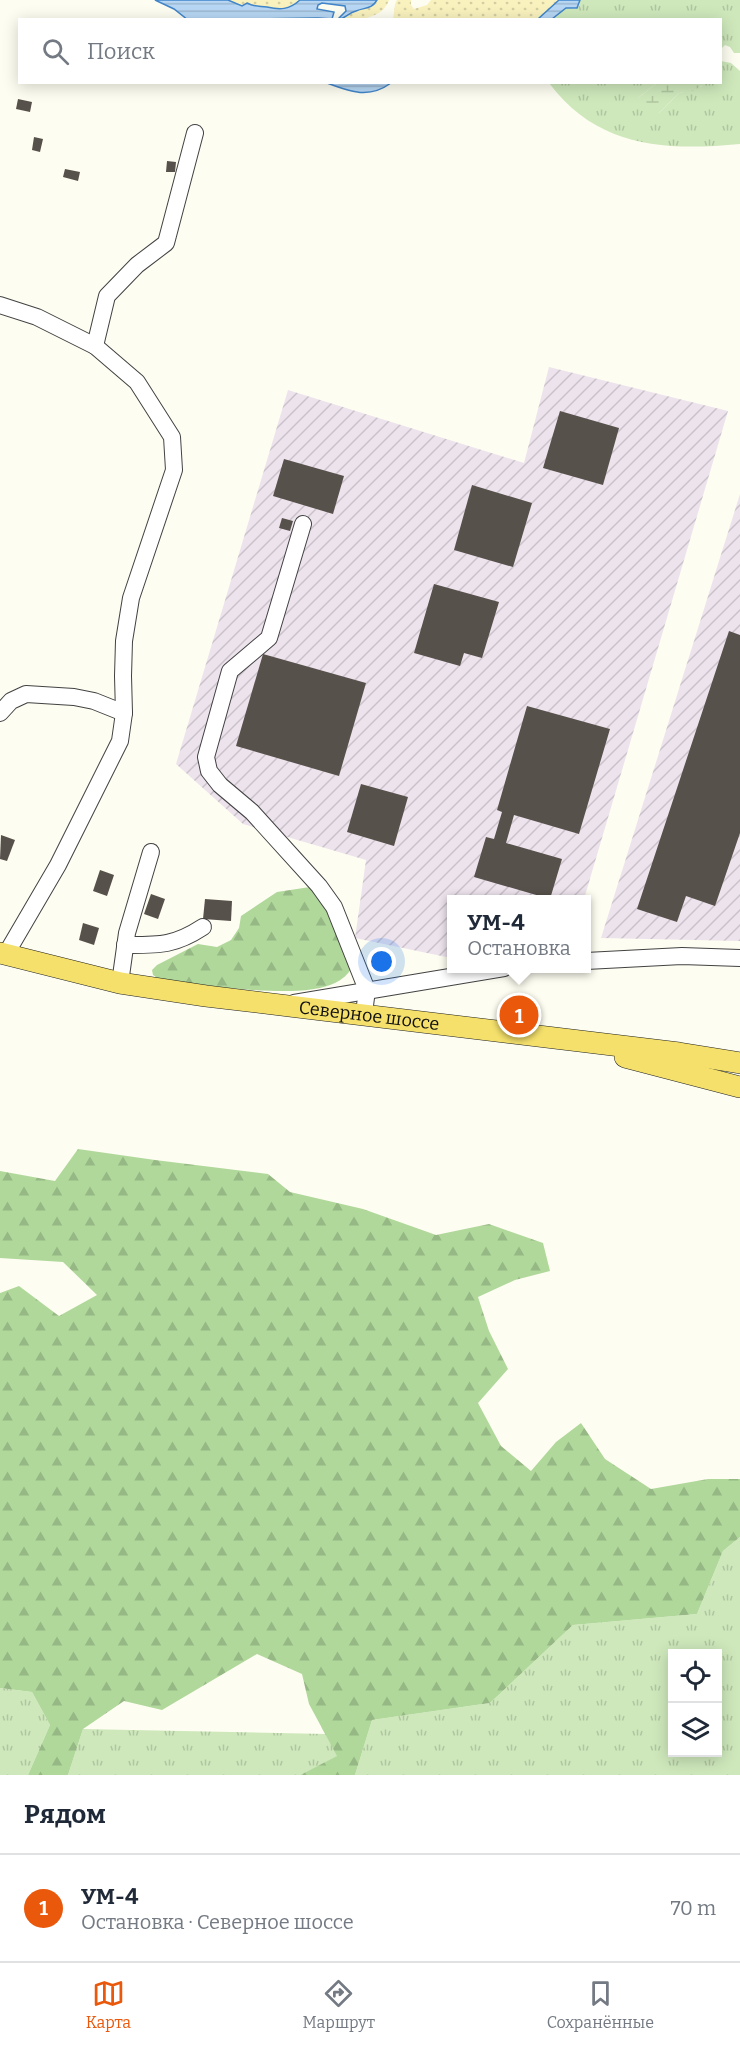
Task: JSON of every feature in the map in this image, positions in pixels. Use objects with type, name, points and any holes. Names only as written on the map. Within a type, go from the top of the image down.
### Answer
[{"type":"main road","name":"Северное шоссе","points":[[3,954],[120,983],[279,1005],[364,1013],[552,1039],[679,1053],[740,1063]]},
{"type":"main road","points":[[552,1039],[740,1087]]},
{"type":"street","points":[[95,346],[107,296],[137,265],[166,243],[195,133]]},
{"type":"street","points":[[0,305],[37,317],[95,346],[137,382],[172,437],[174,470],[131,598],[124,641],[124,713],[120,741],[58,865],[3,954]]},
{"type":"street","points":[[303,524],[269,638],[230,671],[206,757],[208,771],[220,785],[252,812],[320,886],[334,907],[367,990],[364,1013]]},
{"type":"street","points":[[0,713],[11,701],[26,694],[74,696],[124,713]]},
{"type":"street","points":[[120,983],[127,933],[151,852]]},
{"type":"street","points":[[125,945],[163,945],[186,938],[204,927]]},
{"type":"street","points":[[591,961],[682,956],[740,958]]},
{"type":"street","points":[[279,1005],[478,973]]},
{"type":"shaded area","points":[[549,367],[728,411],[585,895],[447,895],[447,957],[355,938],[366,860],[243,824],[176,764],[288,390],[524,463]]},
{"type":"shaded area","points":[[740,494],[740,941],[601,938]]},
{"type":"green space","points":[[580,0],[740,0],[740,53],[734,53],[730,47],[725,45],[722,48],[722,18],[554,18],[566,8],[575,9],[579,6]]},
{"type":"green space","points":[[722,61],[731,63],[740,71],[740,144],[685,147],[660,145],[611,133],[589,121],[568,105],[550,84],[656,84],[638,98],[659,113],[679,93],[702,86],[701,84],[722,84]]},
{"type":"green space","points":[[656,84],[703,85],[693,91],[679,93],[659,113],[646,112],[639,107],[638,98]]},
{"type":"green space","points":[[310,887],[321,895],[352,968],[345,977],[335,983],[298,991],[250,990],[160,980],[153,975],[152,970],[157,965],[198,944],[217,947],[231,940],[239,928],[241,916],[277,892]]},
{"type":"green space","points":[[78,1149],[268,1174],[290,1192],[363,1209],[436,1235],[489,1224],[543,1243],[550,1271],[515,1280],[478,1297],[489,1331],[508,1369],[478,1403],[501,1446],[531,1471],[556,1442],[581,1423],[605,1459],[651,1489],[708,1479],[740,1479],[740,1537],[723,1551],[697,1614],[573,1625],[490,1703],[372,1720],[355,1775],[300,1775],[337,1756],[309,1704],[302,1674],[257,1654],[162,1710],[124,1701],[83,1729],[68,1775],[28,1775],[50,1725],[32,1692],[0,1688],[0,1293],[19,1286],[59,1316],[97,1295],[63,1262],[0,1258],[0,1171],[55,1181]]},
{"type":"green space","points":[[740,1537],[740,1775],[355,1775],[372,1720],[490,1703],[573,1625],[697,1614],[723,1551]]},
{"type":"green space","points":[[0,1688],[32,1692],[50,1725],[28,1775],[0,1775]]},
{"type":"green space","points":[[83,1729],[326,1734],[338,1756],[300,1775],[68,1775]]},
{"type":"sand","points":[[228,0],[300,0],[281,8],[248,4],[242,6]]},
{"type":"sand","points":[[377,0],[389,0],[386,7],[375,15],[366,18],[345,18],[355,11],[374,5]]},
{"type":"sand","points":[[397,0],[411,0],[414,9],[427,5],[431,0],[559,0],[539,18],[393,18]]},
{"type":"water","points":[[155,0],[228,0],[242,6],[247,3],[280,9],[292,6],[300,0],[377,0],[370,7],[343,18],[339,18],[346,11],[345,6],[322,3],[317,9],[334,12],[332,18],[185,18],[174,9]]},
{"type":"water","points":[[559,0],[580,0],[577,8],[566,8],[553,18],[539,18]]},
{"type":"water","points":[[330,84],[389,84],[367,92],[344,89]]},
{"type":"building","points":[[18,99],[32,102],[30,112],[16,109]]},
{"type":"building","points":[[34,137],[43,139],[40,152],[32,150]]},
{"type":"building","points":[[167,161],[176,162],[175,172],[166,172]]},
{"type":"building","points":[[65,169],[80,172],[78,181],[63,177]]},
{"type":"building","points":[[560,411],[619,428],[603,485],[543,468]]},
{"type":"building","points":[[284,459],[344,476],[333,514],[273,496]]},
{"type":"building","points":[[472,485],[532,503],[513,567],[454,550]]},
{"type":"building","points":[[282,518],[293,521],[290,531],[279,528]]},
{"type":"building","points":[[434,584],[499,602],[482,658],[464,653],[460,666],[414,653]]},
{"type":"building","points":[[729,631],[740,635],[740,833],[715,906],[686,896],[677,922],[637,909]]},
{"type":"building","points":[[263,654],[366,683],[339,776],[236,746]]},
{"type":"building","points":[[527,706],[610,729],[579,834],[514,815],[506,843],[562,859],[551,895],[536,895],[474,877],[486,837],[494,839],[502,812],[497,810]]},
{"type":"building","points":[[361,784],[408,797],[394,846],[347,832]]},
{"type":"building","points":[[1,835],[15,840],[7,861],[0,859]]},
{"type":"building","points":[[100,870],[114,875],[107,896],[93,891]]},
{"type":"building","points":[[151,894],[165,899],[158,919],[144,914]]},
{"type":"building","points":[[205,899],[232,901],[231,921],[203,919]]},
{"type":"building","points":[[83,923],[99,928],[94,945],[79,940]]},
{"type":"place","name":"УМ-4","points":[[519,1015]]}]
